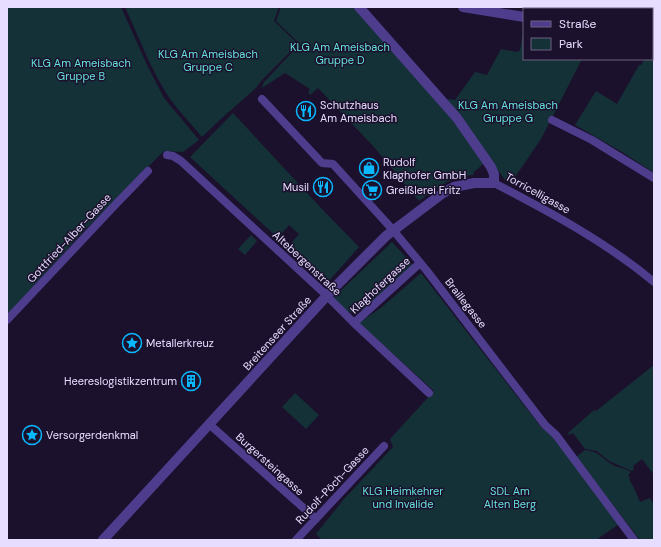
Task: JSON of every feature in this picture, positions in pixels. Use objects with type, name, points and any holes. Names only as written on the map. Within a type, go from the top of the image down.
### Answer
[{"type":"street","points":[[463,7],[523,17]]},
{"type":"street","name":"Torricelligasse","points":[[361,8],[467,131],[492,167],[494,183],[583,232],[616,253],[654,282]]},
{"type":"street","name":"Braillegasse","points":[[262,99],[322,163],[333,164],[393,230],[545,425],[556,435],[634,540]]},
{"type":"street","points":[[552,120],[592,140],[654,178]]},
{"type":"street","name":"Altebergenstraße","points":[[167,155],[173,156],[181,161],[429,392]]},
{"type":"street","name":"Gottfried-Alber-Gasse","points":[[7,320],[148,171]]},
{"type":"street","name":"Breitenseer Straße","points":[[103,540],[326,296],[393,230],[443,193],[454,187],[474,183],[494,183]]},
{"type":"street","name":"Klaghofergasse","points":[[354,323],[420,263]]},
{"type":"street","name":"Burgersteingasse","points":[[209,424],[316,519]]},
{"type":"street","name":"Rudolf-Pöch-Gasse","points":[[296,540],[384,446]]},
{"type":"green space","name":"KLG Am Ameisbach Gruppe B","points":[[7,7],[121,7],[147,65],[164,98],[199,140],[183,152],[164,151],[84,231],[7,315]]},
{"type":"green space","name":"KLG Am Ameisbach Gruppe C","points":[[125,7],[279,7],[274,21],[298,44],[256,88],[202,137],[178,109],[159,81]]},
{"type":"green space","name":"KLG Am Ameisbach Gruppe D","points":[[281,7],[355,7],[460,128],[483,164],[473,173],[474,175],[451,180],[438,187],[419,201],[374,147],[318,88],[310,95],[308,92],[310,89],[285,73],[261,90],[264,82],[300,44],[276,21]]},
{"type":"green space","points":[[545,7],[633,7],[632,8]]},
{"type":"green space","name":"KLG Am Ameisbach Gruppe G","points":[[523,33],[523,60],[581,60],[541,139],[511,183],[505,180],[447,101],[448,99],[455,100],[475,72],[487,75],[501,49],[517,52],[520,50]]},
{"type":"green space","points":[[654,42],[654,173],[622,152],[575,125],[596,91],[617,104],[639,65],[641,65],[644,60],[653,60]]},
{"type":"green space","points":[[233,113],[359,247],[327,283],[288,247],[299,234],[289,225],[278,238],[190,157]]},
{"type":"green space","points":[[251,235],[257,241],[245,255],[238,249]]},
{"type":"green space","points":[[392,242],[413,265],[365,308],[353,313],[344,309],[333,298]]},
{"type":"green space","points":[[421,273],[541,427],[553,437],[619,524],[596,540],[322,540],[316,534],[344,499],[393,447],[390,439],[434,391],[359,323],[382,307]]},
{"type":"green space","points":[[654,365],[654,475],[642,459],[633,466],[634,469],[632,471],[609,461],[597,451],[585,449],[573,433],[569,435],[568,433],[594,410],[596,411]]},
{"type":"green space","points":[[295,393],[319,415],[306,429],[282,407]]},
{"type":"green space","points":[[585,450],[594,452],[613,465],[631,472],[628,475],[630,478],[629,479],[640,502],[650,498],[654,505],[654,540],[640,540],[576,457]]},
{"type":"place","name":"Schutzhaus Am Ameisbach","points":[[306,111]]},
{"type":"place","name":"Rudolf Klaghofer GmbH","points":[[369,168]]},
{"type":"place","name":"Musil","points":[[323,187]]},
{"type":"place","name":"Greißlerei Fritz","points":[[372,190]]},
{"type":"place","name":"Metallerkreuz","points":[[132,343]]},
{"type":"place","name":"Heereslogistikzentrum","points":[[191,381]]},
{"type":"place","name":"Versorgerdenkmal","points":[[32,435]]},
{"type":"park label","name":"KLG Heimkehrer und Invalide","points":[[403,497]]},
{"type":"park label","name":"SDL Am Alten Berg","points":[[510,497]]}]
